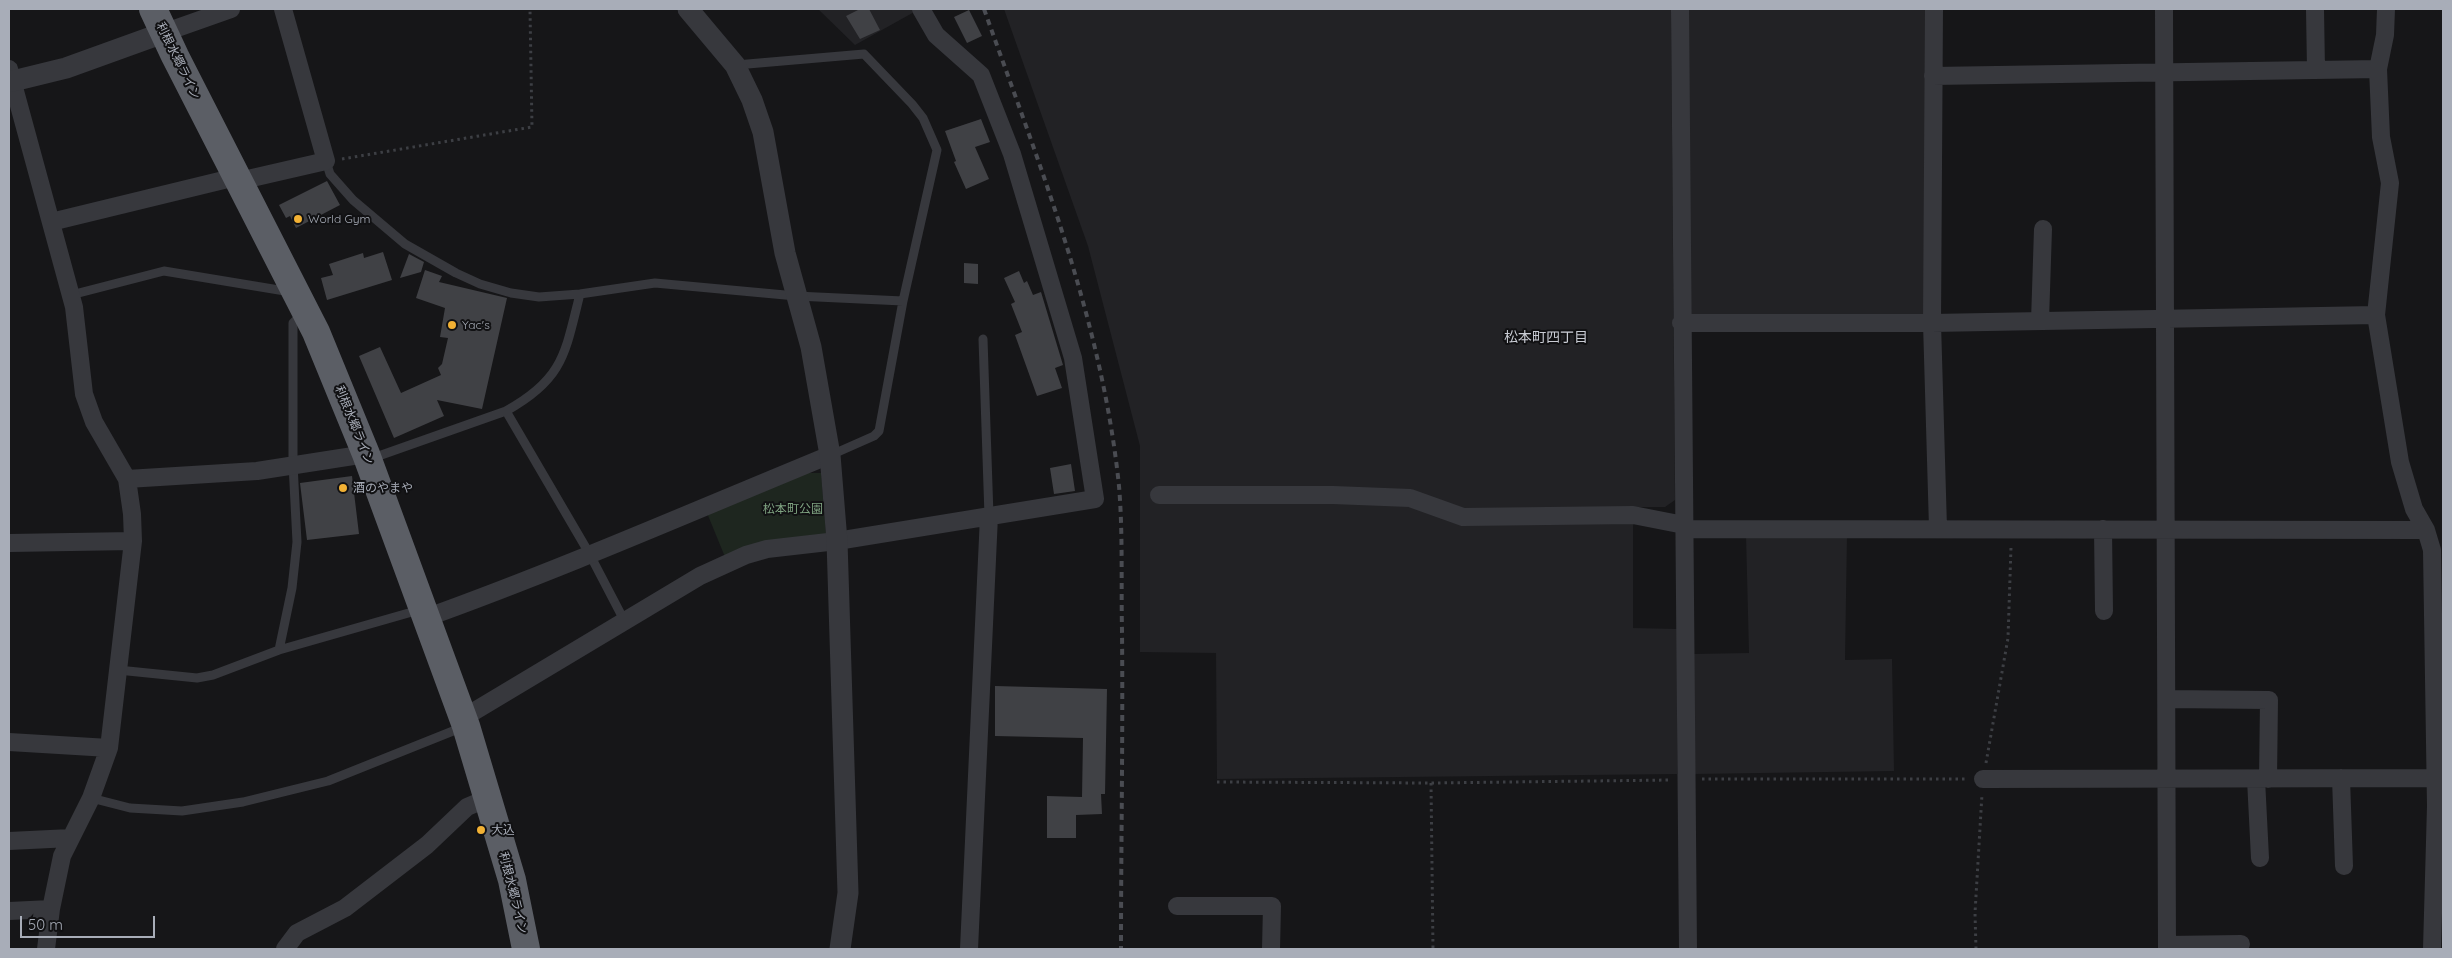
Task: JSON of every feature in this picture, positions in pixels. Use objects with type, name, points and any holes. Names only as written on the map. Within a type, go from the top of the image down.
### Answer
[{"type":"highway","name":"利根水郷ライン","points":[[158,21],[301,302],[367,457],[465,722],[512,880],[526,949]]},
{"type":"street","points":[[46,949],[51,909],[62,856],[91,798],[109,748],[133,542],[132,514],[126,479],[94,422],[84,394],[71,295],[10,77],[66,68],[158,21],[231,9]]},
{"type":"street","points":[[51,222],[326,161],[283,9]]},
{"type":"street","points":[[688,9],[735,65],[752,100],[763,132],[785,254],[812,347],[830,455],[837,541],[848,893],[840,949]]},
{"type":"street","points":[[465,722],[625,622],[727,562],[766,550],[837,541],[1095,499],[1074,358],[1012,154],[981,75],[936,35],[921,9]]},
{"type":"street","points":[[1680,9],[1681,323],[1688,949]]},
{"type":"street","points":[[1934,9],[1932,323],[1938,528]]},
{"type":"street","points":[[2164,9],[2167,947],[2241,944]]},
{"type":"street","points":[[2315,9],[2316,70]]},
{"type":"street","points":[[2386,9],[2385,35],[2378,69],[2381,137],[2390,183],[2376,315],[2400,462],[2414,509],[2426,530],[2432,550],[2435,778],[2432,949]]},
{"type":"street","points":[[1933,76],[2378,69]]},
{"type":"street","points":[[2040,320],[2042,229]]},
{"type":"street","points":[[1681,323],[1932,323],[2376,315]]},
{"type":"street","points":[[426,613],[534,578],[589,553],[830,455]]},
{"type":"street","points":[[126,479],[256,471],[293,464],[367,457]]},
{"type":"street","points":[[1159,495],[1333,495],[1410,498],[1463,517],[1633,515],[1684,527],[2426,530]]},
{"type":"street","points":[[969,949],[989,516]]},
{"type":"street","points":[[2103,529],[2104,611]]},
{"type":"street","points":[[9,543],[133,542]]},
{"type":"street","points":[[2167,699],[2269,700],[2262,779],[2260,858]]},
{"type":"street","points":[[9,742],[109,748]]},
{"type":"street","points":[[2341,778],[2344,866]]},
{"type":"street","points":[[1984,779],[2435,778]]},
{"type":"street","points":[[285,949],[297,934],[345,908],[419,850],[467,806],[488,798]]},
{"type":"street","points":[[9,841],[71,838]]},
{"type":"street","points":[[1177,906],[1272,906],[1271,949]]},
{"type":"street","points":[[9,911],[51,909]]},
{"type":"lane","points":[[735,65],[864,54],[907,98],[923,118],[937,150],[903,301],[879,431],[874,436],[830,455]]},
{"type":"lane","points":[[326,161],[330,174],[353,200],[382,227],[405,244],[456,274],[511,294],[539,297],[580,294],[655,283],[796,296],[903,301]]},
{"type":"lane","points":[[71,295],[164,271],[301,302],[293,323],[293,464],[298,542],[292,588],[279,650]]},
{"type":"lane","points":[[367,457],[506,411],[525,400],[550,378],[565,354],[580,294]]},
{"type":"lane","points":[[983,339],[989,516]]},
{"type":"lane","points":[[506,411],[589,553],[625,622]]},
{"type":"lane","points":[[118,670],[213,675],[279,650],[426,613]]},
{"type":"lane","points":[[91,798],[130,808],[182,812],[243,802],[328,781],[465,722]]},
{"type":"path","points":[[326,161],[532,127],[530,9]]},
{"type":"path","points":[[1976,949],[1974,913],[1984,779],[2008,638],[2012,528]]},
{"type":"path","points":[[1216,782],[1431,783],[1687,779],[1984,779]]},
{"type":"path","points":[[1431,783],[1433,949]]},
{"type":"shaded area","points":[[818,9],[915,9],[916,11],[855,45]]},
{"type":"shaded area","points":[[1004,9],[1671,9],[1675,500],[1665,507],[1638,507],[1633,526],[1633,628],[1677,629],[1677,774],[1217,779],[1216,653],[1140,652],[1140,446],[1088,246]]},
{"type":"shaded area","points":[[1689,9],[1927,9],[1925,317],[1689,318]]},
{"type":"shaded area","points":[[1746,535],[1847,535],[1845,660],[1892,659],[1894,771],[1694,774],[1694,654],[1749,653]]},
{"type":"green space","name":"松本町公園","points":[[800,473],[821,473],[826,534],[725,557],[707,513]]},
{"type":"building","points":[[860,9],[869,9],[880,30],[860,39],[846,16]]},
{"type":"building","points":[[969,10],[982,36],[967,43],[954,17]]},
{"type":"building","points":[[981,119],[990,142],[975,147],[989,179],[966,189],[954,162],[956,161],[945,131]]},
{"type":"building","points":[[327,181],[340,205],[296,228],[290,216],[286,218],[279,205]]},
{"type":"building","points":[[383,252],[392,280],[327,300],[321,278],[333,275],[329,264],[363,253],[364,258]]},
{"type":"building","points":[[409,254],[424,262],[421,272],[400,278]]},
{"type":"building","points":[[964,263],[978,264],[978,284],[964,283]]},
{"type":"building","points":[[425,270],[442,276],[439,282],[507,298],[482,409],[437,400],[444,416],[394,438],[359,356],[380,347],[401,393],[441,375],[438,368],[442,364],[448,338],[440,337],[445,308],[416,298]]},
{"type":"building","points":[[1019,271],[1024,283],[1027,281],[1033,295],[1041,292],[1063,365],[1055,368],[1062,388],[1037,396],[1015,335],[1022,332],[1011,304],[1015,302],[1004,278]]},
{"type":"building","points":[[1071,464],[1075,491],[1054,494],[1050,468]]},
{"type":"building","points":[[352,476],[359,534],[307,540],[300,483]]},
{"type":"building","points":[[995,686],[1107,689],[1105,794],[1101,794],[1102,814],[1076,815],[1076,838],[1047,838],[1047,796],[1082,797],[1083,738],[995,736]]},
{"type":"railway","points":[[984,9],[1066,243],[1098,363],[1111,424],[1119,486],[1121,540],[1121,949]]},
{"type":"place","name":"World Gym","points":[[298,219]]},
{"type":"place","name":"Yac's","points":[[452,325]]},
{"type":"place","name":"酒のやまや","points":[[343,488]]},
{"type":"place","name":"大込","points":[[481,830]]},
{"type":"district","name":"松本町四丁目","points":[[1546,338]]}]
